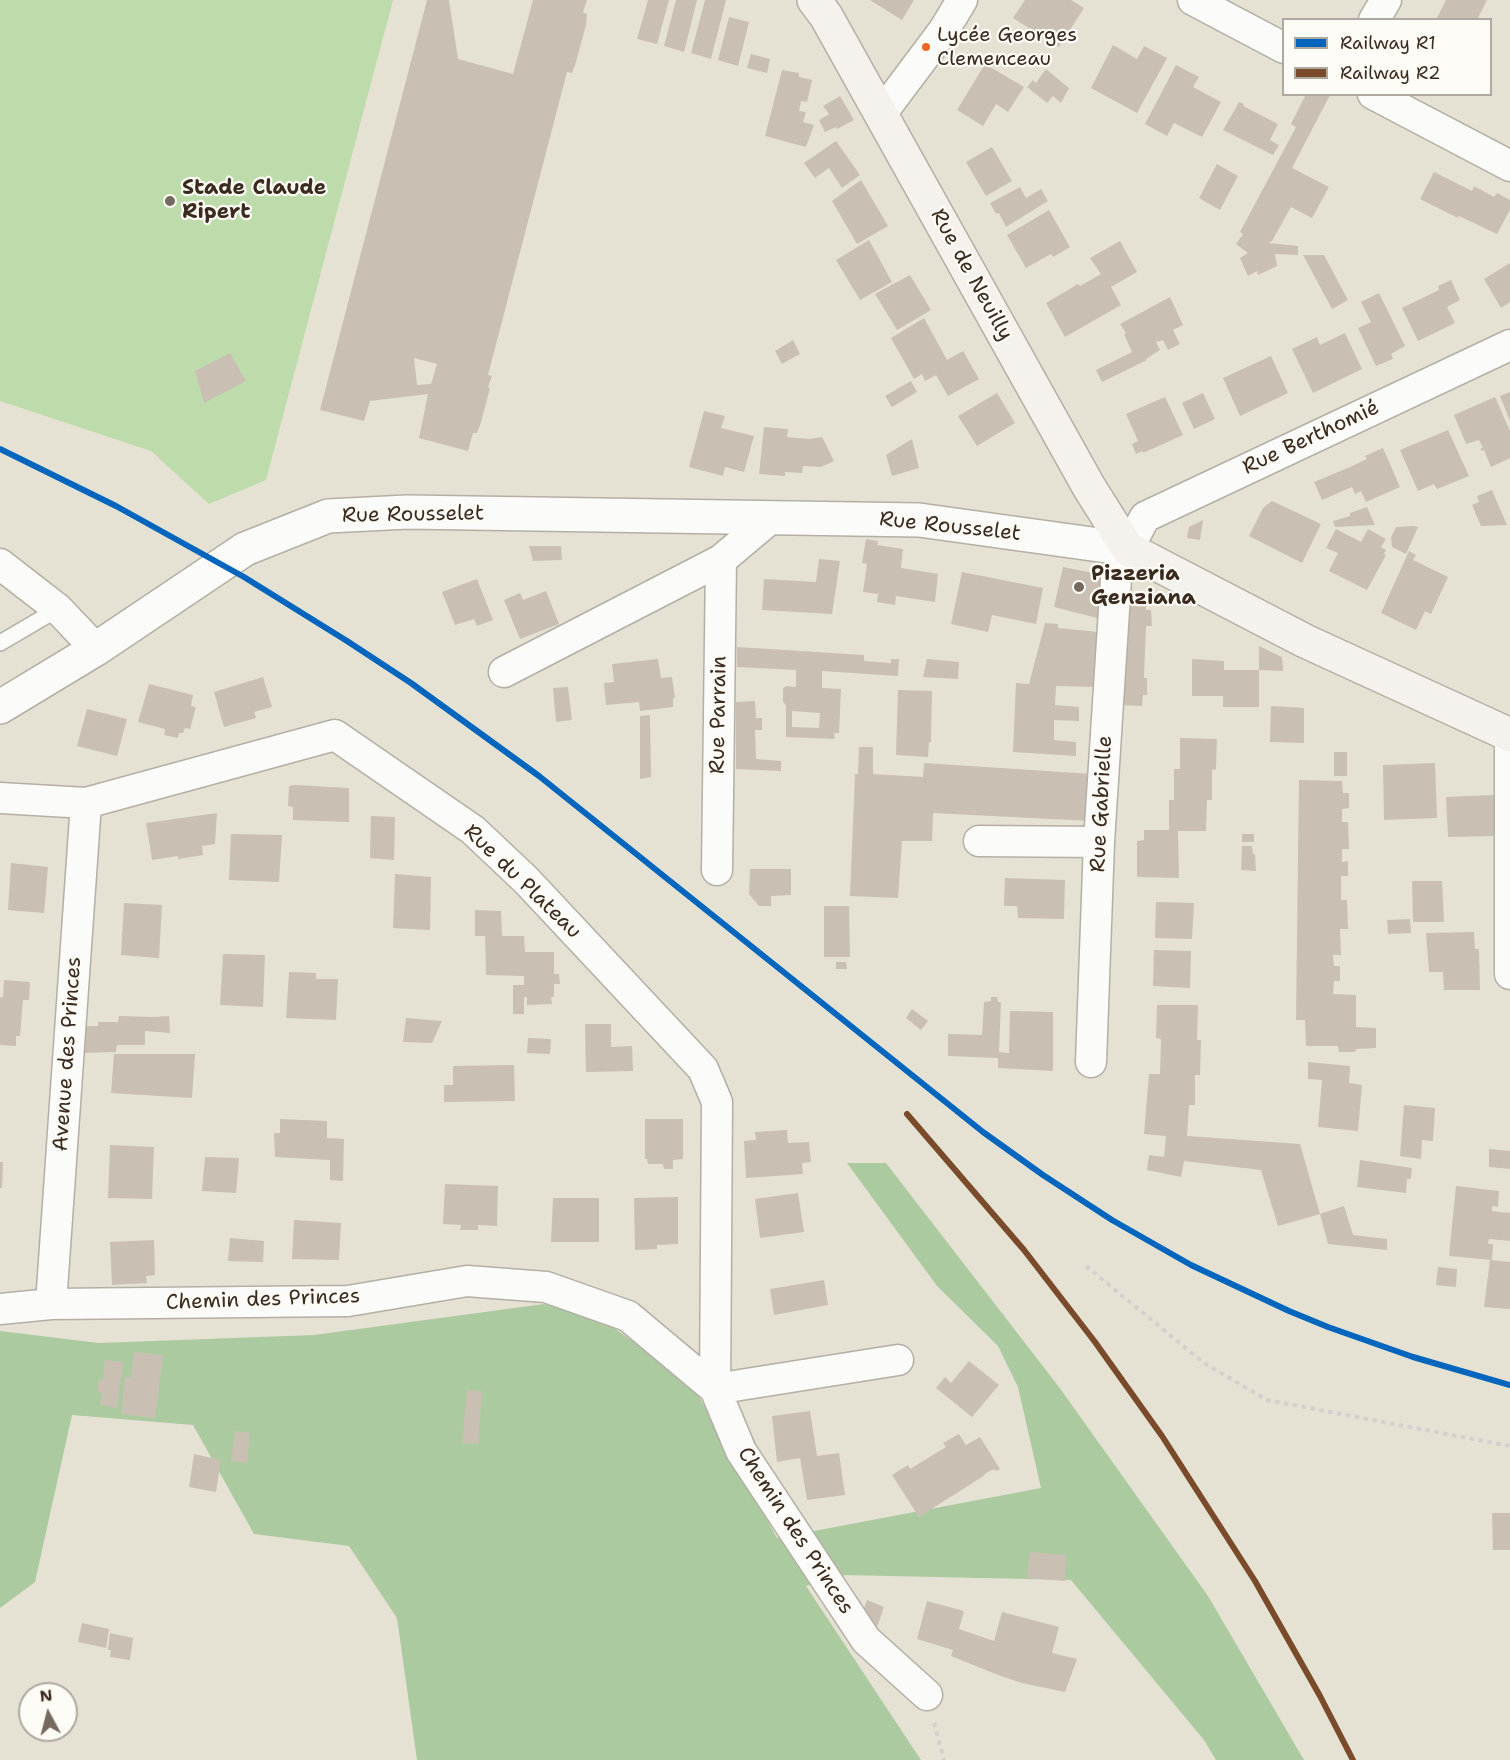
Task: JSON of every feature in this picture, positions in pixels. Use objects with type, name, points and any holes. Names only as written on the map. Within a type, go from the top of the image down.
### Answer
[{"type":"main road","name":"Rue de Neuilly","points":[[814,0],[826,16],[1089,487],[1128,549]]},
{"type":"main road","points":[[1128,549],[1305,641],[1510,735]]},
{"type":"street","points":[[881,114],[944,30],[962,0]]},
{"type":"street","points":[[1193,0],[1282,47]]},
{"type":"street","points":[[1375,18],[1386,0]]},
{"type":"street","points":[[1376,96],[1510,166]]},
{"type":"street","name":"Rue Berthomié","points":[[1128,549],[1145,517],[1510,345]]},
{"type":"street","name":"Rue Rousselet","points":[[0,707],[96,649],[245,549],[328,516],[407,512],[919,520],[1128,549]]},
{"type":"street","points":[[504,672],[721,560],[771,518]]},
{"type":"street","name":"Rue Gabrielle","points":[[1091,1062],[1099,842],[1116,579],[1128,549]]},
{"type":"street","name":"Rue Parrain","points":[[717,870],[721,560]]},
{"type":"street","points":[[0,564],[58,609],[96,649]]},
{"type":"street","name":"Rue du Plateau","points":[[0,798],[86,803],[335,735],[473,830],[526,880],[703,1069],[717,1102],[715,1389]]},
{"type":"street","points":[[1510,735],[1510,974]]},
{"type":"street","name":"Avenue des Princes","points":[[51,1304],[86,803]]},
{"type":"street","points":[[979,842],[1099,842]]},
{"type":"street","name":"Chemin des Princes","points":[[0,1310],[51,1304],[348,1301],[467,1281],[546,1287],[628,1316],[715,1389],[741,1451],[866,1640],[927,1695]]},
{"type":"street","points":[[715,1389],[898,1360]]},
{"type":"lane","points":[[0,643],[58,609]]},
{"type":"path","points":[[1086,1266],[1204,1363],[1267,1400],[1510,1446]]},
{"type":"path","points":[[927,1695],[944,1760]]},
{"type":"green space","name":"Stade Claude Ripert","points":[[0,0],[393,0],[266,480],[209,504],[151,451],[0,401]]},
{"type":"green space","points":[[847,1163],[886,1163],[1059,1387],[1208,1596],[1304,1760],[1216,1760],[1204,1740],[1071,1580],[845,1575],[806,1586],[921,1760],[417,1760],[397,1618],[349,1546],[254,1534],[193,1425],[72,1415],[35,1582],[0,1608],[0,1331],[99,1343],[314,1335],[544,1304],[603,1320],[692,1384],[777,1538],[1041,1488],[1018,1387],[998,1346],[937,1286]]},
{"type":"building","points":[[427,0],[449,0],[458,59],[513,74],[533,0],[587,0],[583,12],[587,14],[586,25],[572,73],[567,72],[488,375],[492,376],[488,387],[490,388],[481,422],[477,433],[473,433],[468,451],[419,438],[428,394],[370,401],[364,421],[320,410]],"holes":[[[414,358],[437,364],[431,384],[417,385]]]},
{"type":"building","points":[[648,0],[669,0],[657,44],[637,39]]},
{"type":"building","points":[[676,0],[697,0],[684,52],[664,46]]},
{"type":"building","points":[[705,0],[726,0],[711,59],[691,53]]},
{"type":"building","points":[[870,0],[914,0],[902,20]]},
{"type":"building","points":[[1025,0],[1071,0],[1084,8],[1059,47],[1013,18]]},
{"type":"building","points":[[1446,0],[1487,0],[1478,18],[1437,18]]},
{"type":"building","points":[[729,17],[749,22],[738,66],[718,60]]},
{"type":"building","points":[[1113,45],[1137,59],[1144,46],[1167,58],[1137,113],[1091,88]]},
{"type":"building","points":[[751,54],[770,59],[767,73],[747,68]]},
{"type":"building","points":[[985,64],[1024,87],[1008,112],[996,104],[983,126],[957,110]]},
{"type":"building","points":[[1176,65],[1199,77],[1193,87],[1221,102],[1202,137],[1174,123],[1167,136],[1145,124]]},
{"type":"building","points":[[1046,69],[1069,88],[1061,103],[1053,96],[1047,103],[1027,87],[1033,80],[1036,83]]},
{"type":"building","points":[[782,70],[799,73],[799,77],[812,80],[807,102],[801,101],[799,111],[806,112],[803,122],[814,125],[806,147],[765,136]]},
{"type":"building","points":[[840,96],[854,120],[837,129],[836,127],[825,132],[819,120],[829,114],[823,106]]},
{"type":"building","points":[[1305,96],[1329,96],[1292,168],[1329,187],[1312,218],[1291,207],[1269,243],[1298,246],[1298,255],[1275,254],[1277,266],[1258,275],[1257,271],[1248,276],[1240,258],[1248,253],[1236,244],[1243,234],[1240,232],[1296,127],[1291,124]]},
{"type":"building","points":[[1239,102],[1278,124],[1270,140],[1279,145],[1273,155],[1223,130]]},
{"type":"building","points":[[836,141],[860,175],[842,188],[829,168],[815,178],[804,163]]},
{"type":"building","points":[[992,147],[1012,181],[986,196],[966,162]]},
{"type":"building","points":[[1217,164],[1238,176],[1220,210],[1199,198]]},
{"type":"building","points":[[1434,172],[1472,191],[1474,186],[1494,197],[1497,193],[1510,200],[1510,210],[1497,234],[1420,199]]},
{"type":"building","points":[[861,180],[888,226],[857,244],[832,201]]},
{"type":"building","points":[[1020,187],[1026,198],[1041,189],[1048,201],[1006,227],[999,213],[996,214],[990,203]]},
{"type":"building","points":[[1049,210],[1070,247],[1053,257],[1051,254],[1026,268],[1007,235]]},
{"type":"building","points":[[869,240],[892,282],[860,300],[836,260]]},
{"type":"building","points":[[1120,241],[1137,272],[1111,287],[1121,305],[1065,337],[1046,303],[1078,284],[1080,286],[1101,274],[1090,258]]},
{"type":"building","points":[[1303,255],[1324,255],[1348,300],[1332,309]]},
{"type":"building","points":[[1510,263],[1510,302],[1501,308],[1484,279]]},
{"type":"building","points":[[910,275],[931,310],[897,330],[875,294]]},
{"type":"building","points":[[1451,280],[1460,300],[1447,307],[1455,323],[1418,341],[1402,308],[1439,290],[1438,286]]},
{"type":"building","points":[[1379,293],[1405,346],[1391,354],[1393,359],[1376,366],[1358,328],[1371,322],[1361,302]]},
{"type":"building","points":[[1170,297],[1183,325],[1173,330],[1180,344],[1168,350],[1163,340],[1156,342],[1160,350],[1147,360],[1102,382],[1096,370],[1132,352],[1124,334],[1126,333],[1120,324]]},
{"type":"building","points":[[924,318],[947,360],[963,351],[979,379],[948,396],[936,375],[925,381],[922,374],[914,379],[891,338]]},
{"type":"building","points":[[1345,333],[1362,369],[1313,393],[1292,349],[1317,337],[1320,345]]},
{"type":"building","points":[[793,340],[800,354],[782,364],[775,351]]},
{"type":"building","points":[[230,353],[246,381],[204,403],[195,371]]},
{"type":"building","points":[[1271,356],[1288,393],[1240,416],[1223,378]]},
{"type":"building","points":[[911,381],[917,392],[892,407],[885,396]]},
{"type":"building","points":[[1510,392],[1510,421],[1500,396]]},
{"type":"building","points":[[997,393],[1015,423],[977,446],[958,416]]},
{"type":"building","points":[[1203,393],[1215,419],[1194,429],[1182,403]]},
{"type":"building","points":[[1165,397],[1183,435],[1136,454],[1132,444],[1138,441],[1126,414]]},
{"type":"building","points":[[1495,397],[1510,431],[1510,458],[1491,467],[1484,450],[1481,451],[1483,448],[1479,440],[1466,444],[1454,415]]},
{"type":"building","points":[[704,411],[725,416],[721,428],[754,436],[744,472],[725,467],[723,476],[689,467]]},
{"type":"building","points":[[764,427],[788,429],[787,437],[810,439],[822,437],[834,461],[821,467],[803,466],[802,473],[785,472],[785,476],[759,474]]},
{"type":"building","points":[[1448,430],[1469,476],[1437,489],[1434,484],[1418,491],[1400,450]]},
{"type":"building","points":[[912,439],[919,468],[892,476],[886,455]]},
{"type":"building","points":[[1383,448],[1400,487],[1366,502],[1361,491],[1355,494],[1352,487],[1322,500],[1314,482],[1367,459],[1365,456]]},
{"type":"building","points":[[1492,490],[1507,525],[1481,526],[1472,505],[1479,502],[1477,496]]},
{"type":"building","points":[[1272,501],[1321,524],[1302,563],[1249,536],[1263,508]]},
{"type":"building","points":[[1367,507],[1375,525],[1335,527],[1333,521],[1350,516],[1350,513]]},
{"type":"building","points":[[1203,520],[1200,540],[1187,538],[1189,527]]},
{"type":"building","points":[[1396,527],[1418,527],[1406,554],[1392,547],[1391,537]]},
{"type":"building","points":[[1336,529],[1361,542],[1368,529],[1386,539],[1381,547],[1386,550],[1384,554],[1386,555],[1367,590],[1329,571],[1338,553],[1326,548]]},
{"type":"building","points":[[866,539],[878,541],[877,545],[903,549],[901,568],[938,574],[935,602],[896,596],[895,605],[877,602],[878,594],[863,592],[867,564],[862,563]]},
{"type":"building","points":[[529,546],[561,546],[562,560],[533,561]]},
{"type":"building","points":[[1409,551],[1416,555],[1413,560],[1448,577],[1431,614],[1425,611],[1416,630],[1381,613]]},
{"type":"building","points":[[819,559],[840,561],[832,614],[762,610],[764,579],[816,582]]},
{"type":"building","points":[[1063,567],[1093,573],[1102,584],[1101,619],[1054,607]]},
{"type":"building","points":[[962,572],[1043,588],[1036,624],[992,615],[988,632],[951,624]]},
{"type":"building","points":[[477,579],[493,620],[477,626],[474,619],[455,625],[442,592]]},
{"type":"building","points":[[546,591],[559,624],[520,639],[504,600],[520,593],[523,600]]},
{"type":"building","points":[[1124,592],[1146,593],[1146,610],[1151,610],[1152,626],[1146,626],[1144,678],[1147,678],[1147,695],[1143,695],[1142,706],[1121,705]]},
{"type":"building","points":[[1045,623],[1058,624],[1058,628],[1098,632],[1094,687],[1056,686],[1055,705],[1079,707],[1079,721],[1054,720],[1054,740],[1076,742],[1076,756],[1013,752],[1016,683],[1029,684]]},
{"type":"building","points":[[1259,646],[1282,657],[1283,671],[1259,670]]},
{"type":"building","points":[[737,647],[864,655],[864,661],[891,663],[891,659],[899,659],[898,676],[822,671],[822,688],[841,689],[839,733],[834,733],[835,739],[786,737],[786,705],[783,702],[783,688],[796,687],[796,670],[737,667]],"holes":[[[792,711],[820,713],[819,728],[792,727]]]},
{"type":"building","points":[[658,659],[661,678],[672,677],[675,698],[673,698],[673,707],[640,711],[639,702],[606,705],[604,683],[614,682],[612,664]]},
{"type":"building","points":[[927,659],[959,662],[958,679],[923,677]]},
{"type":"building","points":[[1192,659],[1224,661],[1224,670],[1259,670],[1259,707],[1223,707],[1223,696],[1192,696]]},
{"type":"building","points":[[263,677],[272,707],[254,712],[256,718],[224,727],[214,692]]},
{"type":"building","points":[[149,684],[193,695],[191,706],[196,707],[190,729],[185,728],[183,733],[179,733],[178,738],[164,735],[165,729],[138,722]]},
{"type":"building","points":[[568,687],[572,720],[556,722],[553,688]]},
{"type":"building","points":[[898,690],[932,691],[931,742],[929,742],[928,757],[896,755]]},
{"type":"building","points":[[755,701],[756,718],[762,718],[762,730],[755,730],[756,759],[781,761],[781,771],[736,769],[736,702]]},
{"type":"building","points":[[1271,706],[1304,708],[1304,743],[1270,742]]},
{"type":"building","points":[[87,709],[127,719],[117,756],[77,746]]},
{"type":"building","points":[[650,715],[651,777],[640,779],[640,716]]},
{"type":"building","points":[[1180,738],[1217,739],[1216,769],[1212,770],[1212,800],[1207,800],[1206,831],[1178,831],[1179,878],[1137,877],[1137,841],[1144,840],[1144,830],[1169,830],[1169,800],[1174,800],[1174,769],[1180,769]]},
{"type":"building","points":[[859,747],[873,747],[873,774],[923,777],[924,763],[1092,774],[1091,821],[933,813],[932,841],[902,841],[898,898],[850,896],[855,774],[858,774]]},
{"type":"building","points":[[1334,752],[1347,752],[1347,776],[1334,776]]},
{"type":"building","points":[[1435,763],[1437,818],[1384,820],[1383,765]]},
{"type":"building","points":[[1299,780],[1342,781],[1343,793],[1349,793],[1349,808],[1342,809],[1342,822],[1348,822],[1349,849],[1342,849],[1342,862],[1348,861],[1348,876],[1341,876],[1341,900],[1347,900],[1348,929],[1340,929],[1341,955],[1333,955],[1334,966],[1340,966],[1340,981],[1334,981],[1333,994],[1356,995],[1356,1027],[1376,1028],[1376,1048],[1339,1052],[1338,1046],[1306,1046],[1305,1020],[1296,1020]]},
{"type":"building","points":[[289,786],[349,788],[349,822],[293,820],[293,807],[288,806]]},
{"type":"building","points":[[1494,795],[1496,836],[1448,837],[1446,797]]},
{"type":"building","points":[[217,813],[215,844],[202,846],[203,855],[152,860],[146,823]]},
{"type":"building","points":[[371,816],[395,817],[394,860],[370,858]]},
{"type":"building","points":[[231,834],[282,835],[279,882],[229,880]]},
{"type":"building","points":[[1242,834],[1254,834],[1254,842],[1242,842]]},
{"type":"building","points":[[1242,846],[1252,846],[1256,871],[1241,870]]},
{"type":"building","points":[[11,863],[48,867],[44,913],[8,910]]},
{"type":"building","points":[[750,869],[791,869],[791,895],[771,896],[771,906],[759,906],[749,894]]},
{"type":"building","points":[[395,874],[431,877],[430,930],[393,928]]},
{"type":"building","points":[[1005,878],[1065,880],[1064,919],[1018,918],[1017,906],[1004,906]]},
{"type":"building","points":[[1412,881],[1442,881],[1444,922],[1413,922]]},
{"type":"building","points":[[1156,902],[1194,903],[1192,939],[1155,938]]},
{"type":"building","points":[[124,903],[162,905],[159,958],[121,955]]},
{"type":"building","points":[[824,906],[849,906],[850,957],[824,957]]},
{"type":"building","points":[[475,910],[501,911],[502,936],[524,936],[525,952],[554,952],[554,974],[559,974],[560,984],[554,984],[552,1004],[527,1005],[527,997],[524,997],[524,1014],[513,1014],[513,985],[524,985],[524,976],[486,975],[485,936],[475,936]]},
{"type":"building","points":[[1410,919],[1411,933],[1388,934],[1387,920]]},
{"type":"building","points":[[1474,932],[1475,949],[1479,949],[1480,990],[1444,990],[1443,972],[1429,972],[1426,933]]},
{"type":"building","points":[[1154,950],[1191,951],[1190,988],[1153,986]]},
{"type":"building","points":[[223,954],[265,955],[263,1007],[220,1005]]},
{"type":"building","points":[[836,962],[846,962],[847,969],[836,969]]},
{"type":"building","points":[[289,972],[316,973],[316,979],[338,979],[336,1020],[286,1018]]},
{"type":"building","points":[[4,980],[30,982],[29,1000],[23,1000],[20,1036],[16,1036],[16,1046],[0,1045],[0,997],[3,997]]},
{"type":"building","points":[[991,997],[997,997],[998,1002],[1001,1002],[999,1052],[1009,1053],[1010,1011],[1053,1012],[1053,1071],[998,1068],[998,1058],[948,1056],[948,1034],[982,1035],[984,1002],[991,1001]]},
{"type":"building","points":[[1157,1005],[1198,1005],[1197,1040],[1201,1040],[1200,1075],[1195,1075],[1195,1105],[1189,1105],[1187,1136],[1300,1144],[1320,1214],[1278,1226],[1261,1170],[1184,1161],[1181,1177],[1147,1170],[1149,1155],[1164,1157],[1166,1136],[1144,1134],[1149,1074],[1160,1074],[1161,1039],[1156,1038]]},
{"type":"building","points":[[912,1009],[928,1021],[921,1030],[906,1018]]},
{"type":"building","points":[[119,1016],[169,1016],[170,1033],[145,1031],[145,1045],[117,1045],[116,1052],[81,1053],[83,1026],[98,1026],[98,1022],[118,1022]]},
{"type":"building","points":[[406,1018],[442,1021],[432,1043],[403,1042]]},
{"type":"building","points":[[585,1024],[611,1024],[611,1047],[632,1046],[633,1071],[586,1072]]},
{"type":"building","points":[[528,1038],[551,1039],[550,1054],[527,1053]]},
{"type":"building","points":[[114,1054],[195,1054],[192,1098],[111,1093]]},
{"type":"building","points":[[1308,1062],[1350,1066],[1349,1083],[1362,1085],[1358,1131],[1318,1127],[1322,1080],[1308,1079]]},
{"type":"building","points":[[514,1065],[515,1101],[444,1102],[444,1085],[453,1085],[453,1066]]},
{"type":"building","points":[[1404,1105],[1435,1108],[1433,1141],[1422,1140],[1421,1159],[1400,1156]]},
{"type":"building","points":[[280,1119],[327,1121],[327,1138],[344,1139],[343,1181],[330,1180],[330,1160],[275,1157],[274,1133],[280,1133]]},
{"type":"building","points":[[645,1119],[683,1119],[683,1159],[673,1160],[673,1169],[664,1169],[663,1164],[648,1164],[645,1159]]},
{"type":"building","points":[[787,1130],[788,1143],[809,1142],[811,1162],[802,1163],[803,1174],[746,1178],[744,1141],[756,1140],[755,1132]]},
{"type":"building","points":[[110,1145],[154,1147],[152,1199],[108,1198]]},
{"type":"building","points":[[1489,1149],[1510,1151],[1510,1169],[1489,1167]]},
{"type":"building","points":[[205,1157],[239,1158],[236,1193],[202,1191]]},
{"type":"building","points":[[1360,1160],[1412,1168],[1411,1179],[1407,1179],[1406,1193],[1357,1187]]},
{"type":"building","points":[[0,1162],[3,1162],[2,1188],[0,1188]]},
{"type":"building","points":[[445,1184],[498,1186],[497,1226],[478,1225],[478,1230],[460,1230],[461,1225],[443,1224]]},
{"type":"building","points":[[1456,1186],[1499,1191],[1498,1207],[1492,1206],[1492,1211],[1510,1213],[1510,1241],[1489,1239],[1488,1244],[1493,1244],[1492,1260],[1449,1256]]},
{"type":"building","points":[[798,1193],[804,1232],[760,1238],[755,1199]]},
{"type":"building","points":[[678,1197],[678,1244],[657,1245],[657,1249],[635,1250],[634,1198]]},
{"type":"building","points":[[553,1198],[599,1198],[599,1242],[551,1242]]},
{"type":"building","points":[[1344,1206],[1353,1235],[1387,1239],[1387,1250],[1328,1244],[1320,1214]]},
{"type":"building","points":[[294,1220],[341,1223],[339,1260],[292,1259]]},
{"type":"building","points":[[230,1238],[264,1241],[263,1262],[228,1261]]},
{"type":"building","points":[[154,1240],[155,1275],[146,1276],[147,1283],[112,1285],[110,1242]]},
{"type":"building","points":[[1490,1260],[1510,1262],[1510,1309],[1484,1307]]},
{"type":"building","points":[[1438,1267],[1457,1269],[1456,1287],[1436,1285]]},
{"type":"building","points":[[824,1280],[828,1305],[774,1315],[770,1289]]},
{"type":"building","points":[[134,1352],[163,1355],[155,1418],[121,1414],[125,1377],[131,1377]]},
{"type":"building","points":[[105,1360],[123,1362],[117,1408],[100,1405],[102,1393],[97,1391],[99,1379],[103,1380]]},
{"type":"building","points":[[969,1361],[999,1385],[972,1417],[936,1388],[945,1377],[951,1383]]},
{"type":"building","points":[[467,1390],[482,1391],[478,1444],[462,1443]]},
{"type":"building","points":[[810,1411],[817,1456],[839,1453],[845,1495],[807,1500],[800,1458],[777,1462],[772,1416]]},
{"type":"building","points":[[235,1431],[250,1433],[247,1463],[231,1461]]},
{"type":"building","points":[[959,1434],[966,1445],[980,1437],[1000,1469],[984,1474],[919,1517],[892,1475],[908,1465],[910,1469],[946,1447],[943,1443]]},
{"type":"building","points":[[194,1454],[221,1460],[216,1492],[189,1487]]},
{"type":"building","points":[[1492,1513],[1510,1513],[1510,1550],[1493,1550]]},
{"type":"building","points":[[1030,1552],[1066,1555],[1065,1581],[1027,1578]]},
{"type":"building","points":[[867,1600],[884,1607],[877,1627],[860,1619]]},
{"type":"building","points":[[927,1601],[964,1611],[959,1629],[994,1641],[1002,1612],[1059,1627],[1052,1653],[1077,1659],[1065,1692],[1022,1683],[998,1675],[951,1656],[953,1650],[917,1639]]},
{"type":"building","points":[[82,1623],[109,1629],[106,1648],[78,1642]]},
{"type":"building","points":[[110,1633],[133,1638],[130,1660],[110,1657],[111,1650],[108,1650]]},
{"type":"rail line","name":"R1","points":[[0,449],[116,506],[244,577],[411,683],[539,776],[983,1132],[1112,1220],[1191,1265],[1289,1311],[1413,1357],[1510,1385]]},
{"type":"rail line","name":"R2","points":[[907,1114],[1024,1250],[1095,1342],[1162,1436],[1255,1581],[1353,1760]]},
{"type":"place","name":"Lycée Georges Clemenceau","points":[[926,47]]},
{"type":"place","name":"Stade Claude Ripert","points":[[170,201]]},
{"type":"place","name":"Pizzeria Genziana","points":[[1079,587]]}]
